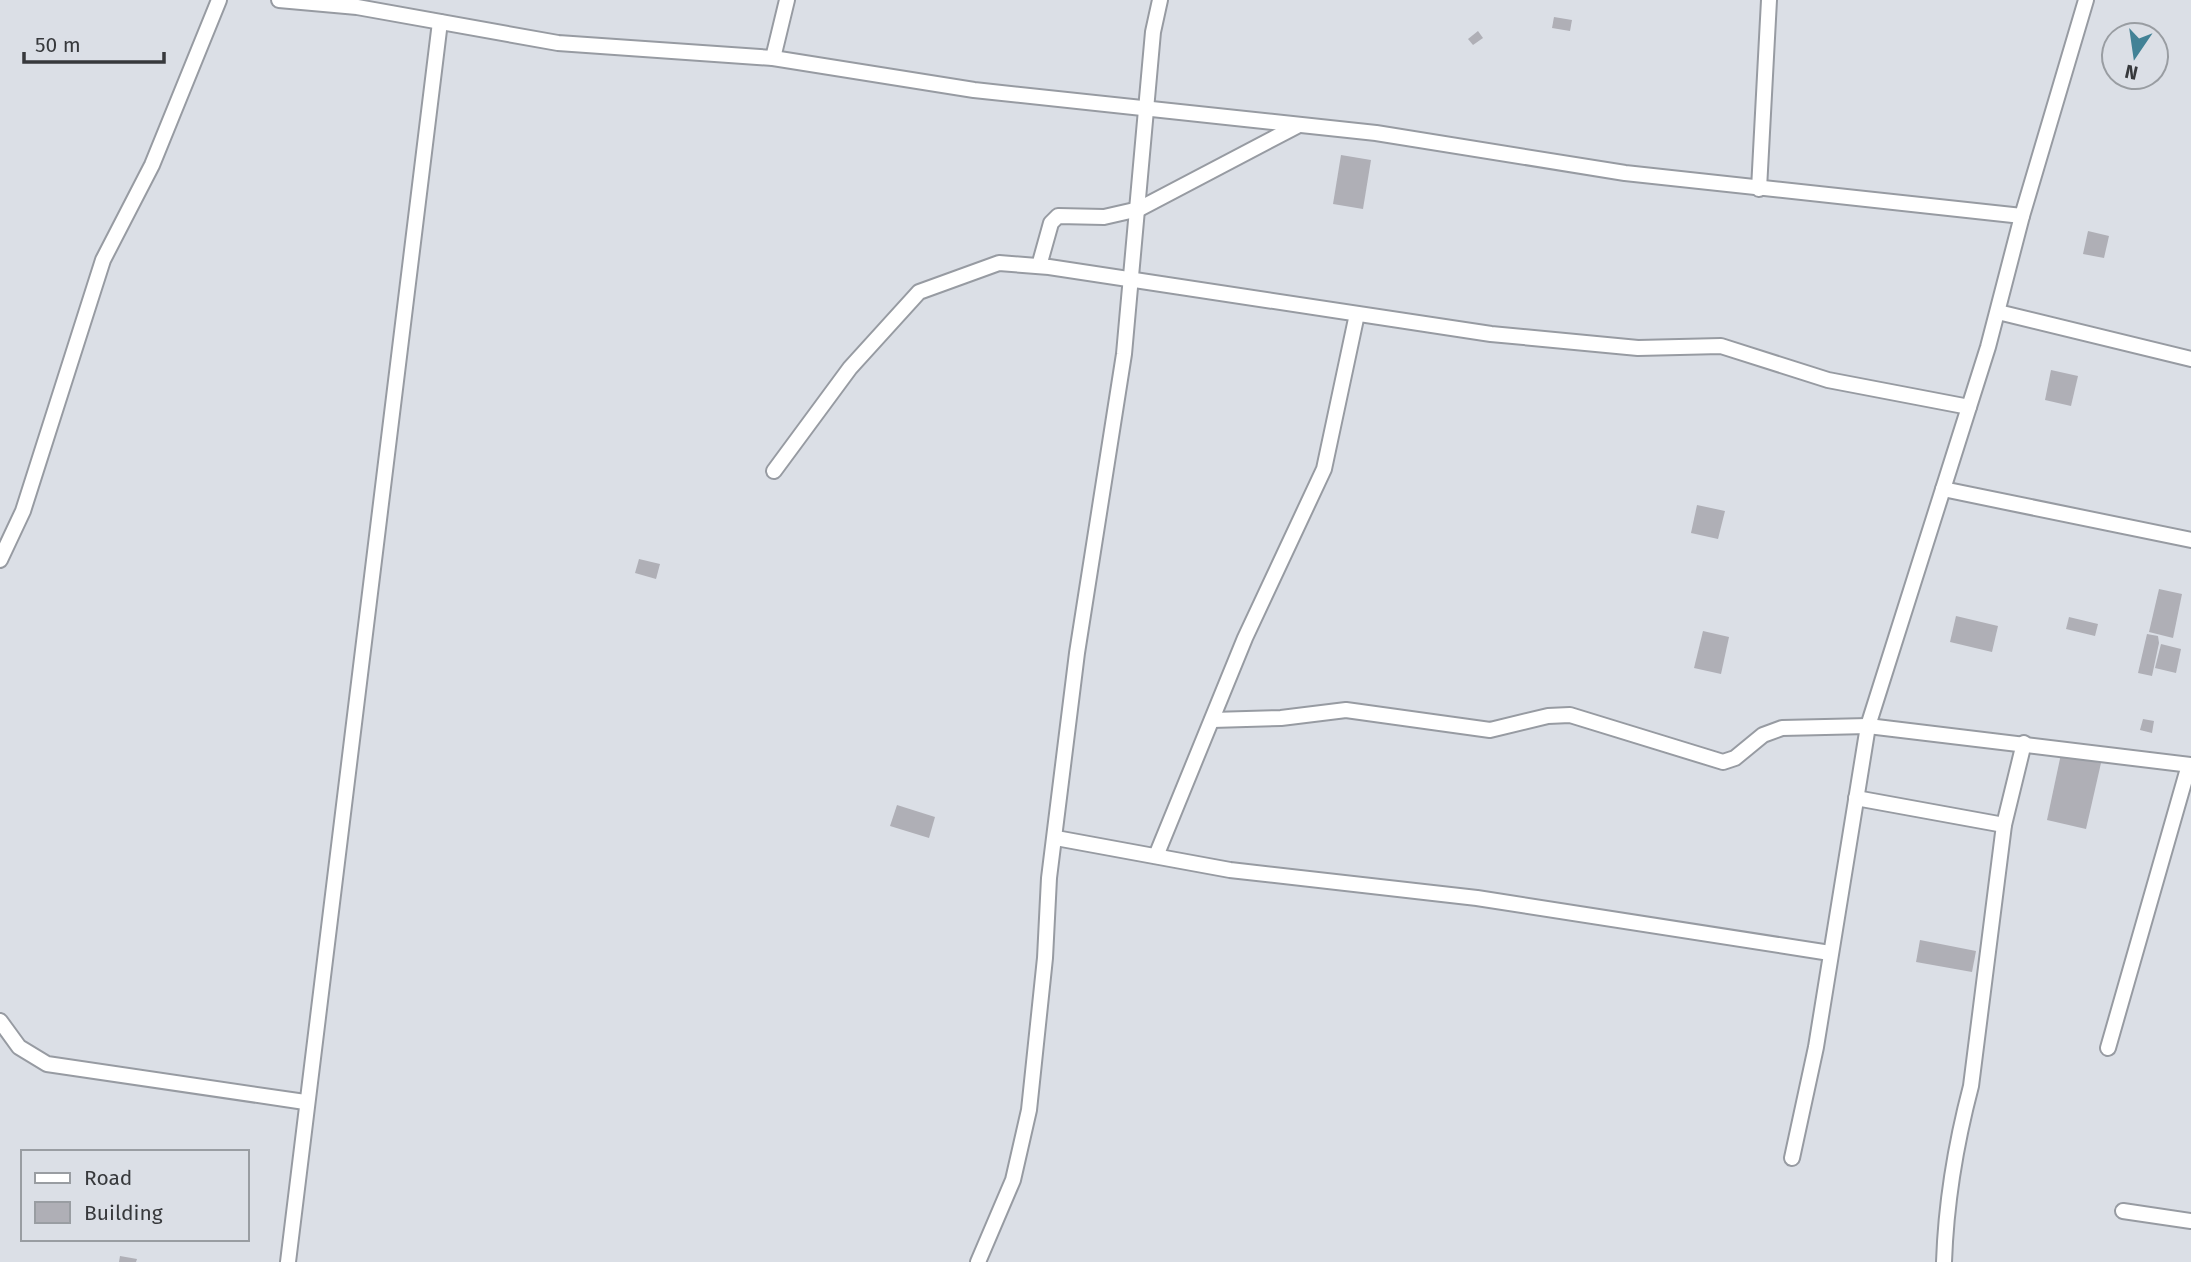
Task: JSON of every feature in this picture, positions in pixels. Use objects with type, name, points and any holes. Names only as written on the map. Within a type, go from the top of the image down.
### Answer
[{"type":"street","points":[[0,560],[23,511],[103,260],[152,164],[219,0]]},
{"type":"street","points":[[279,0],[357,7],[558,43],[773,58],[974,90],[1376,133],[1577,167],[2022,216]]},
{"type":"street","points":[[773,58],[787,0]]},
{"type":"street","points":[[978,1262],[1013,1180],[1029,1110],[1045,958],[1049,878],[1077,653],[1124,354],[1153,32],[1160,0]]},
{"type":"street","points":[[1759,189],[1769,0]]},
{"type":"street","points":[[1791,1158],[1816,1047],[1868,726],[1998,312],[2022,216],[2086,0]]},
{"type":"street","points":[[288,1262],[305,1102],[440,22]]},
{"type":"street","points":[[1039,266],[1051,223],[1058,216],[1104,217],[1139,209],[1298,125]]},
{"type":"street","points":[[774,471],[850,368],[919,292],[999,263],[1039,266],[1491,334],[1638,348],[1721,346],[1828,380],[1969,407]]},
{"type":"street","points":[[1998,312],[2191,359]]},
{"type":"street","points":[[1156,856],[1245,638],[1324,469],[1357,313]]},
{"type":"street","points":[[1943,489],[2191,540]]},
{"type":"street","points":[[1212,720],[1281,718],[1346,710],[1490,730],[1548,716],[1570,715],[1723,762],[1735,758],[1763,735],[1782,729],[1807,725],[1868,726],[2190,765],[2108,1048]]},
{"type":"street","points":[[1944,1262],[1945,1236],[1961,1124],[1971,1086],[2004,825],[2024,743]]},
{"type":"street","points":[[1856,798],[2004,825]]},
{"type":"street","points":[[1056,838],[1230,870],[1477,898],[1830,953]]},
{"type":"street","points":[[0,1021],[19,1047],[47,1064],[305,1102]]},
{"type":"street","points":[[2123,1211],[2191,1221]]},
{"type":"building","points":[[1554,17],[1572,20],[1570,31],[1552,28]]},
{"type":"building","points":[[1478,31],[1483,38],[1473,45],[1468,39]]},
{"type":"building","points":[[1341,155],[1371,160],[1363,209],[1333,204]]},
{"type":"building","points":[[2088,231],[2109,236],[2104,258],[2083,254]]},
{"type":"building","points":[[2051,370],[2078,376],[2071,406],[2045,400]]},
{"type":"building","points":[[1697,505],[1725,511],[1718,539],[1691,533]]},
{"type":"building","points":[[639,559],[660,564],[656,579],[635,573]]},
{"type":"building","points":[[2159,589],[2182,594],[2173,638],[2149,632]]},
{"type":"building","points":[[1956,616],[1998,626],[1992,652],[1950,642]]},
{"type":"building","points":[[2069,617],[2098,624],[2095,636],[2066,629]]},
{"type":"building","points":[[1703,631],[1729,637],[1721,674],[1694,668]]},
{"type":"building","points":[[2147,634],[2158,636],[2159,643],[2152,676],[2138,673]]},
{"type":"building","points":[[2161,644],[2181,649],[2176,673],[2155,668]]},
{"type":"building","points":[[2143,719],[2154,721],[2152,733],[2140,730]]},
{"type":"building","points":[[2061,754],[2101,763],[2086,829],[2047,820]]},
{"type":"building","points":[[897,805],[935,817],[929,838],[890,826]]},
{"type":"building","points":[[1920,940],[1976,951],[1972,972],[1916,962]]},
{"type":"building","points":[[120,1256],[137,1259],[136,1262],[119,1262]]}]
